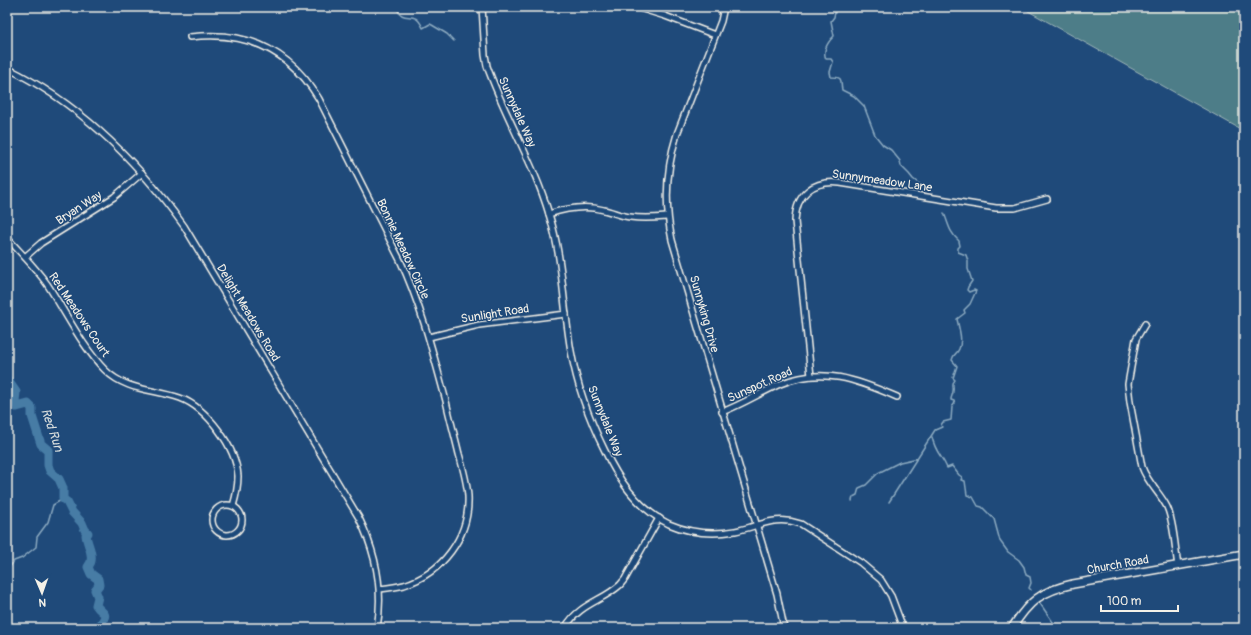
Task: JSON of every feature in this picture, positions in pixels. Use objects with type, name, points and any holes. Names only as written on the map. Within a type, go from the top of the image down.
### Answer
[{"type":"street","points":[[636,7],[665,16],[715,35]]},
{"type":"street","name":"Sunnyking Drive","points":[[724,7],[721,21],[679,128],[672,151],[667,184],[667,217],[672,240],[776,594],[784,628]]},
{"type":"street","name":"Sunnydale Way","points":[[483,8],[485,55],[488,66],[542,194],[556,240],[571,351],[578,382],[590,419],[598,437],[615,471],[628,491],[642,506],[659,518],[681,528],[703,533],[726,532],[777,520],[797,523],[810,529],[873,572],[886,588],[896,606],[903,628]]},
{"type":"street","name":"Bonnie Meadow Circle","points":[[190,37],[227,35],[259,44],[282,57],[309,83],[319,99],[350,159],[409,279],[422,316],[465,479],[468,496],[466,518],[455,546],[446,559],[435,569],[412,582],[380,589]]},
{"type":"street","name":"Delight Meadows Road","points":[[7,68],[29,80],[80,114],[107,138],[142,173],[169,206],[196,245],[360,518],[373,550],[376,562],[380,589],[380,607],[377,628]]},
{"type":"street","name":"Bryan Way","points":[[25,256],[41,243],[109,200],[142,173]]},
{"type":"street","name":"Sunnymeadow Lane","points":[[811,376],[795,221],[798,202],[810,188],[826,182],[840,183],[996,208],[1015,208],[1046,199]]},
{"type":"street","points":[[549,214],[582,207],[603,210],[629,217],[667,217]]},
{"type":"street","name":"Red Meadows Court","points":[[7,238],[25,256],[47,284],[92,355],[106,372],[132,387],[188,401],[203,412],[211,421],[230,450],[236,467],[238,482],[233,506]]},
{"type":"street","name":"Sunlight Road","points":[[428,337],[479,325],[566,314]]},
{"type":"street","points":[[1145,324],[1136,339],[1129,379],[1130,402],[1142,467],[1168,511],[1178,566]]},
{"type":"street","name":"Sunspot Road","points":[[722,412],[739,406],[781,384],[795,379],[811,376],[835,376],[856,380],[897,397]]},
{"type":"street","points":[[228,504],[233,506],[240,512],[242,517],[241,526],[238,530],[231,534],[221,534],[212,523],[214,512],[222,505],[228,504]]},
{"type":"street","points":[[566,628],[574,616],[582,608],[620,585],[659,518]]},
{"type":"street","name":"Church Road","points":[[1012,628],[1030,603],[1037,597],[1049,591],[1073,584],[1244,554]]},
{"type":"green space","points":[[1021,7],[1244,7],[1244,131]]},
{"type":"waterway","points":[[396,7],[402,15],[413,17],[420,22],[423,28],[430,24],[447,34],[454,41]]},
{"type":"waterway","points":[[836,7],[834,17],[831,21],[834,36],[825,49],[826,59],[831,59],[833,62],[830,72],[831,77],[840,78],[842,90],[854,96],[864,106],[875,135],[883,145],[891,150],[900,161],[901,166],[922,186]]},
{"type":"waterway","points":[[1230,7],[1237,10],[1244,18]]},
{"type":"waterway","points":[[889,502],[935,430],[942,427],[941,425],[943,422],[951,420],[952,407],[955,403],[951,400],[951,397],[953,392],[953,383],[955,380],[953,378],[957,366],[952,360],[953,356],[959,349],[961,342],[957,319],[965,313],[964,310],[970,304],[976,291],[974,290],[969,292],[967,290],[972,281],[968,269],[968,261],[966,255],[958,252],[958,248],[960,246],[959,241],[951,231],[944,213]]},
{"type":"waterway","name":"Red Run","points":[[7,379],[16,392],[15,401],[17,407],[28,404],[32,408],[32,416],[41,444],[48,450],[48,465],[50,471],[59,479],[63,488],[63,499],[67,502],[72,512],[82,523],[88,533],[86,535],[87,542],[91,551],[91,562],[88,567],[91,574],[98,579],[99,585],[95,590],[98,597],[96,605],[105,615],[100,625],[101,628]]},
{"type":"waterway","points":[[932,437],[935,446],[947,468],[952,466],[962,477],[961,480],[965,481],[967,495],[973,497],[978,506],[982,507],[994,519],[1000,541],[1008,552],[1019,560],[1024,567],[1026,575],[1030,577],[1031,583],[1029,588],[1031,590]]},
{"type":"waterway","points":[[852,501],[853,497],[857,495],[859,488],[866,485],[878,473],[900,462],[918,458]]},
{"type":"waterway","points":[[7,576],[9,568],[14,561],[22,558],[36,547],[37,537],[48,522],[53,505],[63,499]]},
{"type":"waterway","points":[[1039,602],[1057,628]]}]
